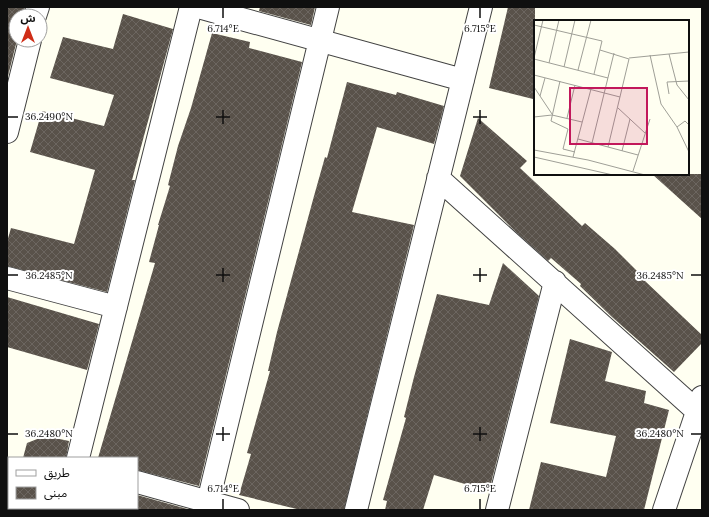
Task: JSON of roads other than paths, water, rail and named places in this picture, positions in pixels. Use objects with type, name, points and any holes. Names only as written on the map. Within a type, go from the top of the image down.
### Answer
[{"type":"street","points":[[78,457],[191,7]]},
{"type":"street","points":[[198,7],[463,80]]},
{"type":"street","points":[[208,502],[328,7]]},
{"type":"street","points":[[356,510],[481,7]]},
{"type":"street","points":[[7,132],[28,48]]},
{"type":"street","points":[[438,178],[555,282],[700,404],[664,510]]},
{"type":"street","points":[[7,278],[116,308]]},
{"type":"street","points":[[497,510],[555,282]]},
{"type":"street","points":[[138,482],[238,510]]}]
